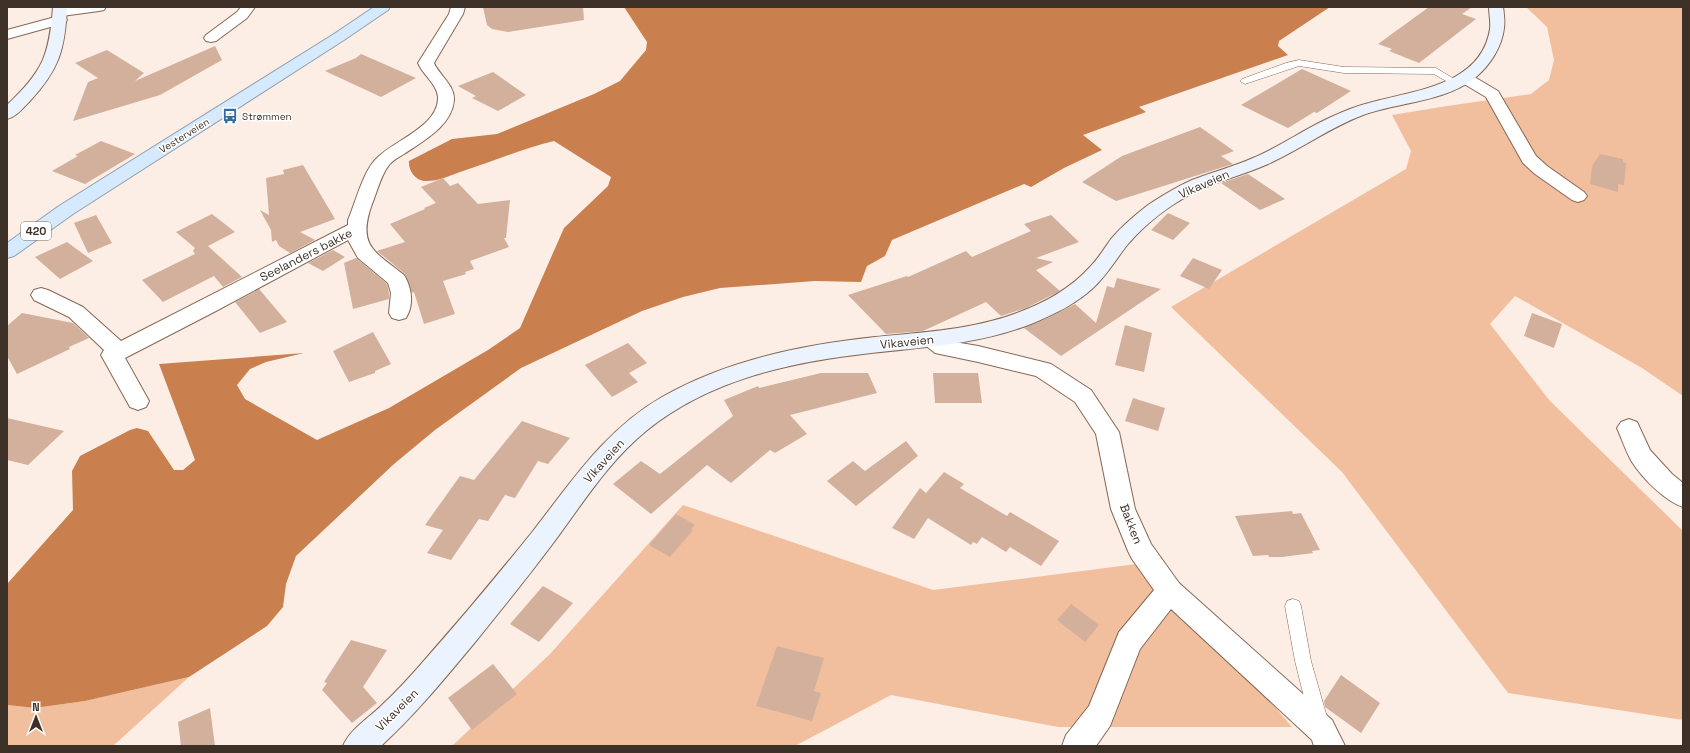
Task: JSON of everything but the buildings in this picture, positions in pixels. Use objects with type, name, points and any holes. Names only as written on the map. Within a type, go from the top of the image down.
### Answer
[{"type":"main road","name":"Vesterveien","points":[[7,252],[66,210],[339,37],[382,7]]},
{"type":"main road","name":"Vikaveien","points":[[358,746],[386,723],[411,696],[542,539],[594,469],[614,446],[639,424],[673,401],[704,384],[748,368],[787,358],[825,352],[933,340],[975,333],[1003,326],[1051,306],[1075,292],[1095,274],[1125,235],[1142,220],[1166,202],[1187,189],[1259,162],[1348,115],[1461,80],[1478,67],[1490,48],[1497,29],[1496,7]]},
{"type":"main road","points":[[7,114],[36,85],[53,57],[60,13]]},
{"type":"main road","name":"Vesterveien","points":[[7,242],[30,228],[66,210]]},
{"type":"street","points":[[7,35],[60,13],[99,7]]},
{"type":"street","points":[[211,38],[242,15],[248,7]]},
{"type":"street","name":"Seelanders bakke","points":[[118,352],[207,307],[351,230],[357,229],[357,220],[382,162],[434,124],[444,111],[446,100],[445,89],[428,71],[426,63],[456,14],[458,7]]},
{"type":"street","points":[[1461,80],[1492,94],[1529,159],[1541,170],[1578,196]]},
{"type":"street","points":[[357,229],[357,239],[364,254],[398,280],[401,293],[399,314]]},
{"type":"street","points":[[41,295],[76,312],[118,352],[112,355],[138,401]]},
{"type":"street","name":"Bakken","points":[[933,340],[943,348],[978,354],[1044,370],[1083,396],[1107,432],[1123,509],[1141,551],[1170,591],[1326,738]]},
{"type":"street","points":[[1629,428],[1642,456],[1663,481],[1683,497]]},
{"type":"street","points":[[1077,746],[1100,716],[1129,641],[1170,591]]},
{"type":"lane","points":[[1246,81],[1289,65],[1299,63],[1344,70],[1418,70],[1436,72],[1461,80]]},
{"type":"lane","points":[[1293,606],[1303,661],[1326,738]]},
{"type":"shaded area","points":[[624,7],[1330,7],[1279,41],[1278,46],[1288,55],[1139,107],[1146,112],[1083,135],[1102,150],[1064,168],[1031,187],[1024,184],[892,240],[885,256],[867,266],[861,282],[815,281],[720,288],[683,297],[642,311],[521,368],[435,430],[394,464],[296,556],[286,584],[283,607],[267,626],[189,677],[85,701],[35,708],[7,705],[7,584],[73,510],[72,471],[80,456],[130,430],[137,428],[148,431],[174,470],[183,470],[195,460],[159,364],[304,353],[266,362],[250,369],[237,385],[245,399],[317,440],[389,408],[488,350],[520,328],[564,228],[608,186],[611,177],[554,141],[433,181],[424,181],[415,177],[410,168],[409,161],[452,139],[497,134],[594,94],[620,81],[646,50],[647,42]]},
{"type":"shaded area","points":[[1526,7],[1683,7],[1683,396],[1642,368],[1515,296],[1490,324],[1550,401],[1683,531],[1683,720],[1508,693],[1342,472],[1171,307],[1406,169],[1411,151],[1392,115],[1531,94],[1549,80],[1554,60],[1547,27]]},
{"type":"shaded area","points":[[683,505],[933,590],[1152,562],[1292,727],[1058,727],[891,695],[795,746],[452,746],[550,654]]},
{"type":"shaded area","points":[[189,677],[113,746],[7,746],[7,705],[35,708],[85,701]]},
{"type":"place","name":"Strømmen","points":[[230,116]]}]
